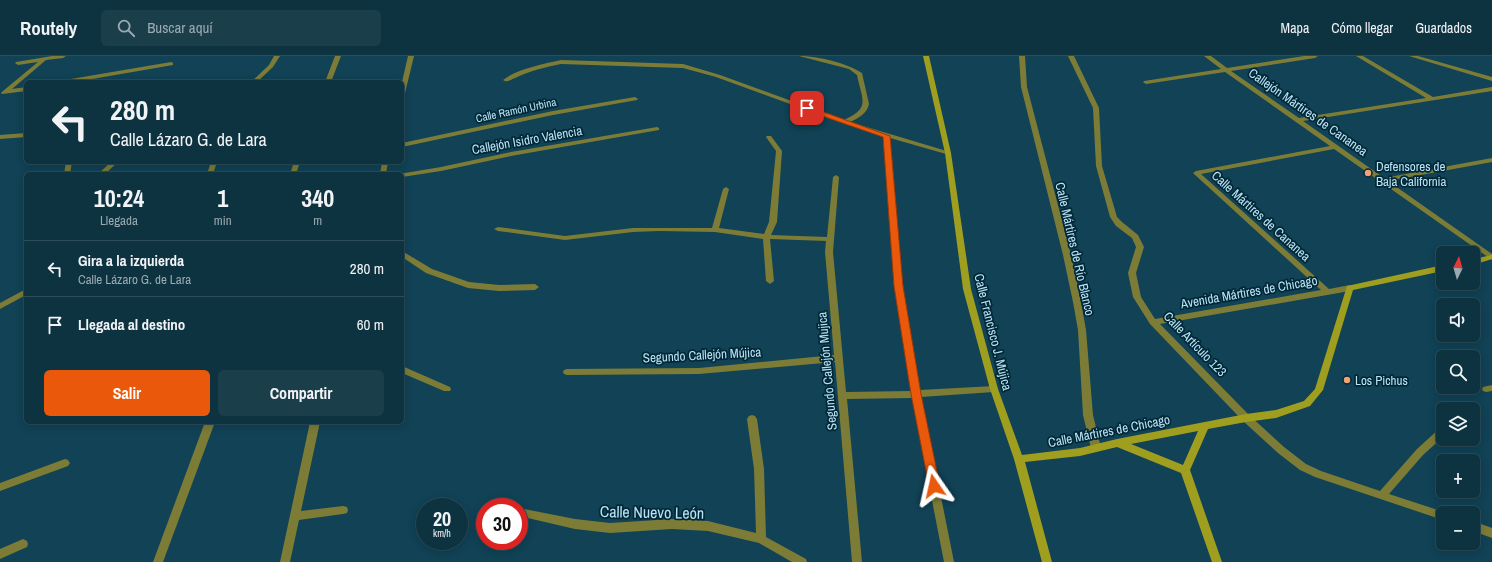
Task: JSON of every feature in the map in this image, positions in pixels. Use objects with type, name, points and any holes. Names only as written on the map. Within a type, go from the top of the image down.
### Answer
[{"type":"street","points":[[18,63],[63,56]]},
{"type":"street","points":[[256,80],[271,66],[277,56]]},
{"type":"street","points":[[329,80],[338,56]]},
{"type":"street","points":[[404,85],[411,56]]},
{"type":"street","points":[[802,56],[851,68],[860,74],[866,108],[862,113],[844,122]]},
{"type":"street","name":"Calle Francisco J. Mújica","points":[[926,56],[948,153],[967,288],[994,389],[1019,459],[1047,562]]},
{"type":"street","name":"Calle Mártires de Río Blanco","points":[[1022,56],[1026,92],[1067,255],[1077,302],[1082,330],[1088,415],[1096,448]]},
{"type":"street","name":"Calle Artículo 123","points":[[1071,56],[1096,108],[1099,166],[1114,217],[1119,224],[1135,237],[1140,247],[1132,273],[1137,297],[1153,322],[1246,418],[1281,450],[1304,467],[1318,474],[1436,514]]},
{"type":"street","name":"Callejón Mártires de Cananea","points":[[1207,56],[1492,258]]},
{"type":"street","points":[[1146,82],[1315,56]]},
{"type":"street","points":[[1360,56],[1431,98]]},
{"type":"street","points":[[1412,56],[1492,79]]},
{"type":"street","points":[[1444,56],[1444,65]]},
{"type":"street","points":[[2,93],[41,59]]},
{"type":"street","points":[[506,80],[526,71],[561,62],[683,66],[718,76],[844,122],[948,153]]},
{"type":"street","points":[[77,80],[171,64]]},
{"type":"street","points":[[2,93],[24,89]]},
{"type":"street","points":[[1298,120],[1492,89]]},
{"type":"street","name":"Calle Ramón Urbina","points":[[404,145],[553,113],[635,99]]},
{"type":"street","name":"Callejón Isidro Valencia","points":[[404,175],[441,169],[511,154],[657,130]]},
{"type":"street","points":[[0,137],[24,135]]},
{"type":"street","points":[[887,136],[898,286],[916,394],[949,562]]},
{"type":"street","points":[[769,137],[779,151],[773,222],[766,237],[770,281]]},
{"type":"street","name":"Calle Mártires de Cananea","points":[[1328,292],[1196,173],[1337,147]]},
{"type":"street","points":[[1383,180],[1492,160]]},
{"type":"street","points":[[103,172],[113,164]]},
{"type":"street","name":"Segundo Callejón Mujica","points":[[836,177],[829,238],[856,562]]},
{"type":"street","points":[[715,230],[726,189]]},
{"type":"street","points":[[498,229],[565,238],[633,230],[715,230],[766,237],[829,238]]},
{"type":"street","points":[[404,254],[429,271],[468,285],[499,288],[535,287]]},
{"type":"street","points":[[1480,261],[1492,258]]},
{"type":"street","name":"Avenida Mártires de Chicago","points":[[1153,322],[1350,288],[1436,270]]},
{"type":"street","points":[[1217,562],[1185,470],[1204,427],[1246,418],[1276,414],[1307,404],[1319,390],[1350,288]]},
{"type":"street","points":[[0,306],[24,293]]},
{"type":"street","name":"Segundo Callejón Mújica","points":[[567,372],[699,371],[838,358]]},
{"type":"street","points":[[404,370],[447,389]]},
{"type":"street","points":[[842,396],[916,394],[994,389]]},
{"type":"street","points":[[752,420],[760,469],[761,539]]},
{"type":"street","points":[[158,562],[209,424]]},
{"type":"street","points":[[285,562],[315,424]]},
{"type":"street","name":"Calle Mártires de Chicago","points":[[1019,459],[1063,455],[1117,443],[1204,427]]},
{"type":"street","points":[[1382,496],[1420,452],[1436,437]]},
{"type":"street","points":[[1117,443],[1185,470]]},
{"type":"street","points":[[0,487],[65,463]]},
{"type":"street","points":[[294,516],[343,510]]},
{"type":"street","name":"Calle Nuevo León","points":[[528,514],[575,524],[610,528],[672,524],[708,526],[761,539],[802,562]]},
{"type":"street","points":[[1480,529],[1492,533]]},
{"type":"street","points":[[0,554],[23,544]]},
{"type":"place","name":"Defensores de Baja California","points":[[1368,173]]},
{"type":"place","name":"Los Pichus","points":[[1347,380]]},
{"type":"route","points":[[807,108],[887,136],[895,227],[898,286],[916,394],[934,486]]}]
